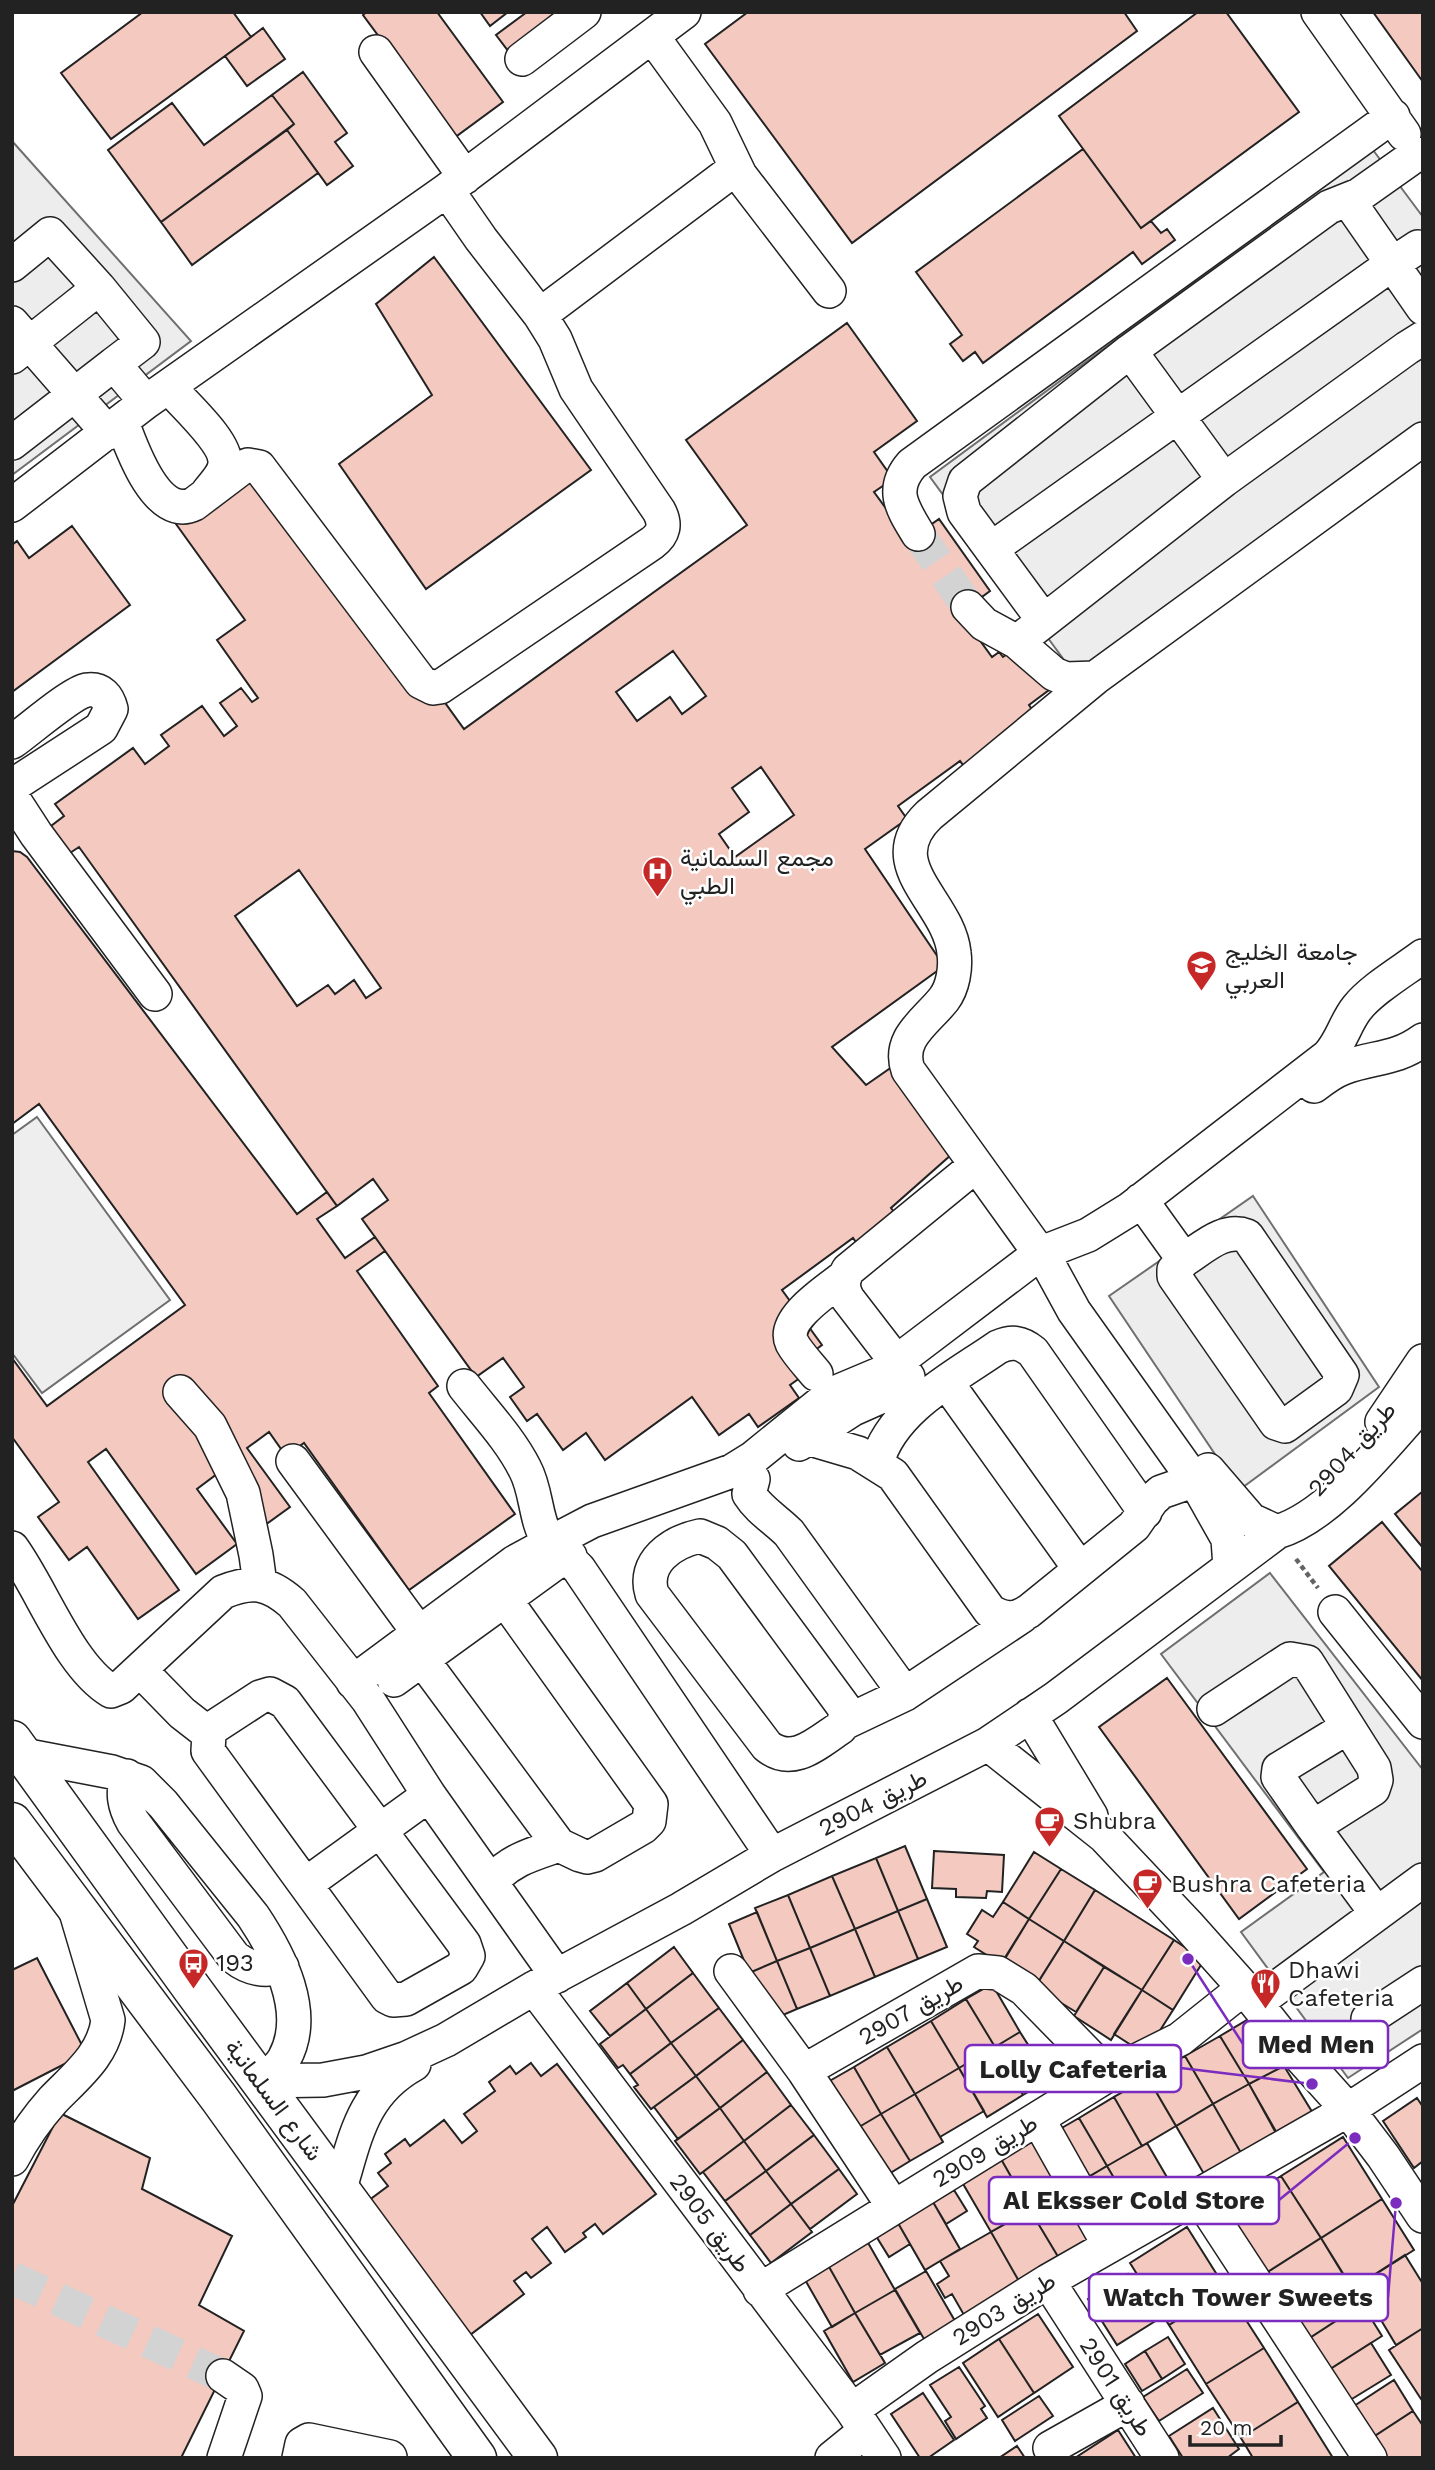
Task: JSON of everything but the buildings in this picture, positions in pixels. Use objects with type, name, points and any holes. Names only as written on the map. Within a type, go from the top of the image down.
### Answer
[{"type":"main road","name":"شارع السلمانية","points":[[18,1747],[538,2458]]},
{"type":"main road","name":"شارع السلمانية","points":[[12,1822],[219,2098],[477,2458]]},
{"type":"street","points":[[522,59],[584,12]]},
{"type":"street","points":[[12,505],[136,411],[456,184],[684,12]]},
{"type":"street","points":[[1044,621],[961,505],[961,489],[965,481],[1130,351],[1329,207],[1348,200],[1420,158],[1318,12]]},
{"type":"street","points":[[652,36],[720,130],[736,168],[829,291]]},
{"type":"street","points":[[114,363],[136,411],[141,471],[151,485],[172,504],[187,508],[243,467],[259,467],[421,682],[433,688],[440,687],[659,538],[664,523],[659,511],[576,389],[555,339],[540,315],[481,239],[456,184],[376,52]]},
{"type":"street","points":[[918,534],[904,510],[899,491],[905,472],[912,464],[1393,116]]},
{"type":"street","points":[[540,315],[736,168]]},
{"type":"street","points":[[1348,200],[1405,256],[1423,308]]},
{"type":"street","points":[[12,264],[50,234],[144,342],[12,443]]},
{"type":"street","points":[[992,550],[1405,256]]},
{"type":"street","points":[[99,288],[18,341],[73,394],[213,436],[224,454],[225,466],[220,478],[199,501]]},
{"type":"street","points":[[1017,642],[1224,480],[1423,338]]},
{"type":"street","points":[[1130,351],[1224,480]]},
{"type":"street","points":[[1230,1567],[1228,1539],[1197,1484],[1074,1311],[1045,1262],[912,1077],[906,1063],[908,1041],[945,997],[955,962],[947,927],[911,866],[910,845],[913,833],[929,815],[1095,678],[1423,439]]},
{"type":"street","points":[[968,607],[984,624],[1017,642],[1054,674],[1066,679],[1095,678]]},
{"type":"street","points":[[12,742],[80,693],[95,690],[108,700],[111,709],[101,728],[12,786]]},
{"type":"street","points":[[12,797],[36,834],[155,993]]},
{"type":"street","points":[[975,1166],[848,1270],[844,1277],[797,1317],[790,1330],[793,1344],[828,1382],[866,1381],[902,1370],[1045,1262],[1097,1251],[1117,1239],[1146,1207],[1328,1056],[1342,1039],[1350,1019],[1363,1001],[1423,956]]},
{"type":"street","points":[[1350,1019],[1379,1059]]},
{"type":"street","points":[[1146,1207],[1330,1074],[1357,1063],[1398,1054],[1423,1040]]},
{"type":"street","points":[[1146,1207],[1184,1260]]},
{"type":"street","points":[[1233,1232],[1247,1236],[1342,1375],[1336,1388],[1285,1426],[1276,1423],[1174,1276],[1174,1270],[1184,1260],[1233,1232]]},
{"type":"street","points":[[1045,1262],[1072,1284],[1212,1477],[1251,1520],[1277,1532]]},
{"type":"street","points":[[844,1277],[843,1284],[848,1299],[902,1370]]},
{"type":"street","points":[[877,1463],[886,1438],[912,1409],[998,1347],[1016,1342],[1033,1352],[1145,1512]]},
{"type":"street","name":"طريق 2904","points":[[1277,1532],[1284,1520],[1346,1462],[1376,1429],[1423,1361]]},
{"type":"street","points":[[753,1469],[853,1409],[894,1390],[902,1370]]},
{"type":"street","points":[[559,1550],[726,1493],[825,1399],[828,1382]]},
{"type":"street","points":[[947,1382],[1080,1569]]},
{"type":"street","points":[[464,1386],[525,1468],[535,1493],[543,1532],[579,1569],[772,1855]]},
{"type":"street","points":[[12,1591],[51,1634],[74,1653],[101,1685],[111,1691],[121,1687],[223,1592],[241,1585],[260,1584],[243,1493],[210,1426],[180,1392]]},
{"type":"street","name":"طريق 2904","points":[[260,2081],[323,2080],[366,2073],[446,2040],[772,1855],[988,1744],[1277,1532],[1307,1519],[1336,1495],[1379,1452],[1423,1403]]},
{"type":"street","points":[[807,1438],[858,1453],[893,1475],[990,1611],[1008,1619],[1022,1616]]},
{"type":"street","points":[[293,1461],[417,1645],[559,1845],[587,1857],[595,1855],[649,1821],[651,1804],[498,1589]]},
{"type":"street","points":[[753,1469],[749,1494],[757,1507],[789,1533],[905,1694]]},
{"type":"street","points":[[845,1723],[846,1710],[843,1704],[732,1555],[718,1543],[700,1536],[685,1539],[659,1557],[651,1570],[652,1594],[767,1746],[783,1755],[798,1754],[845,1723],[905,1694],[1022,1616],[1134,1525],[1161,1492],[1184,1484],[1197,1484]]},
{"type":"street","points":[[12,1548],[34,1580],[74,1653]]},
{"type":"street","points":[[361,1691],[417,1645],[498,1589],[560,1560],[559,1550]]},
{"type":"street","name":"طريق 2905","points":[[260,1584],[278,1590],[292,1602],[361,1691],[491,1881],[546,1982],[760,2290],[884,2458]]},
{"type":"street","points":[[1335,1612],[1423,1722]]},
{"type":"street","points":[[1214,1709],[1290,1659],[1307,1662],[1374,1768],[1376,1780],[1373,1789],[1313,1827]]},
{"type":"street","points":[[140,1670],[182,1713],[209,1734]]},
{"type":"street","points":[[683,1723],[725,1690]]},
{"type":"street","points":[[276,1695],[285,1702],[380,1832],[464,1944],[468,1956],[461,1968],[406,1999],[393,2000],[387,1997],[212,1758],[207,1743],[209,1734],[214,1727],[260,1697],[276,1695]]},
{"type":"street","points":[[1030,1715],[1104,1836]]},
{"type":"street","points":[[1349,1727],[1279,1769],[1278,1777],[1377,1914]]},
{"type":"street","points":[[988,1744],[1104,1836],[1188,1924],[1348,2110],[1423,2216]]},
{"type":"street","points":[[18,1747],[141,1782],[163,1804],[253,1916],[282,1967],[294,2017],[290,2045],[283,2061],[260,2081]]},
{"type":"street","points":[[306,1884],[429,1794]]},
{"type":"street","points":[[491,1881],[514,1861],[559,1845]]},
{"type":"street","name":"طريق 2909","points":[[760,2290],[1108,2075],[1180,2039],[1377,1914],[1423,1880]]},
{"type":"street","points":[[12,2159],[36,2120],[76,2079],[106,2036],[108,2020],[75,1907]]},
{"type":"street","points":[[731,1971],[804,2070],[893,2206]]},
{"type":"street","name":"طريق 2907","points":[[804,2070],[978,1972],[998,1972],[1024,1989],[1108,2075]]},
{"type":"street","points":[[1368,2018],[1423,1983]]},
{"type":"street","name":"طريق 2904","points":[[340,2188],[366,2107],[383,2087],[405,2069],[428,2057],[446,2040]]},
{"type":"street","name":"طريق 2903","points":[[832,2458],[858,2421],[927,2357],[1109,2245],[1348,2110],[1423,2061]]},
{"type":"street","points":[[1038,2119],[1109,2245]]},
{"type":"street","points":[[1198,2194],[1370,2458]]},
{"type":"street","name":"طريق 2901","points":[[1048,2281],[1162,2458]]},
{"type":"street","points":[[223,2376],[242,2389],[246,2396],[224,2458]]},
{"type":"street","points":[[1050,2448],[1128,2404]]},
{"type":"street","points":[[299,2458],[302,2444],[309,2440],[390,2456]]},
{"type":"path","points":[[1277,1532],[1335,1612]]},
{"type":"shaded area","points":[[12,141],[191,341],[12,475]]},
{"type":"shaded area","points":[[1373,150],[1423,217],[1423,424],[1078,679],[930,477]]},
{"type":"shaded area","points":[[37,1117],[170,1300],[42,1393],[12,1353],[12,1135]]},
{"type":"shaded area","points":[[1253,1196],[1379,1387],[1239,1490],[1109,1296]]},
{"type":"shaded area","points":[[1270,1573],[1423,1770],[1423,2029],[1348,2078],[1241,1932],[1324,1872],[1161,1654]]},
{"type":"tunnel","points":[[918,534],[968,607]]},
{"type":"tunnel","points":[[12,2278],[223,2376]]},
{"type":"place","name":"مجمع السلمانية الطبي","points":[[657,899]]},
{"type":"place","name":"جامعة الخليج العربي","points":[[1202,993]]},
{"type":"place","name":"Shubra","points":[[1050,1848]]},
{"type":"place","name":"Bushra Cafeteria","points":[[1148,1911]]},
{"type":"place","name":"Med Men","points":[[1188,1959]]},
{"type":"place","name":"193","points":[[193,1990]]},
{"type":"place","name":"Dhawi Cafeteria","points":[[1265,2011]]},
{"type":"place","name":"Lolly Cafeteria","points":[[1312,2084]]},
{"type":"place","name":"Al Eksser Cold Store","points":[[1355,2138]]},
{"type":"place","name":"Watch Tower Sweets","points":[[1396,2203]]}]
